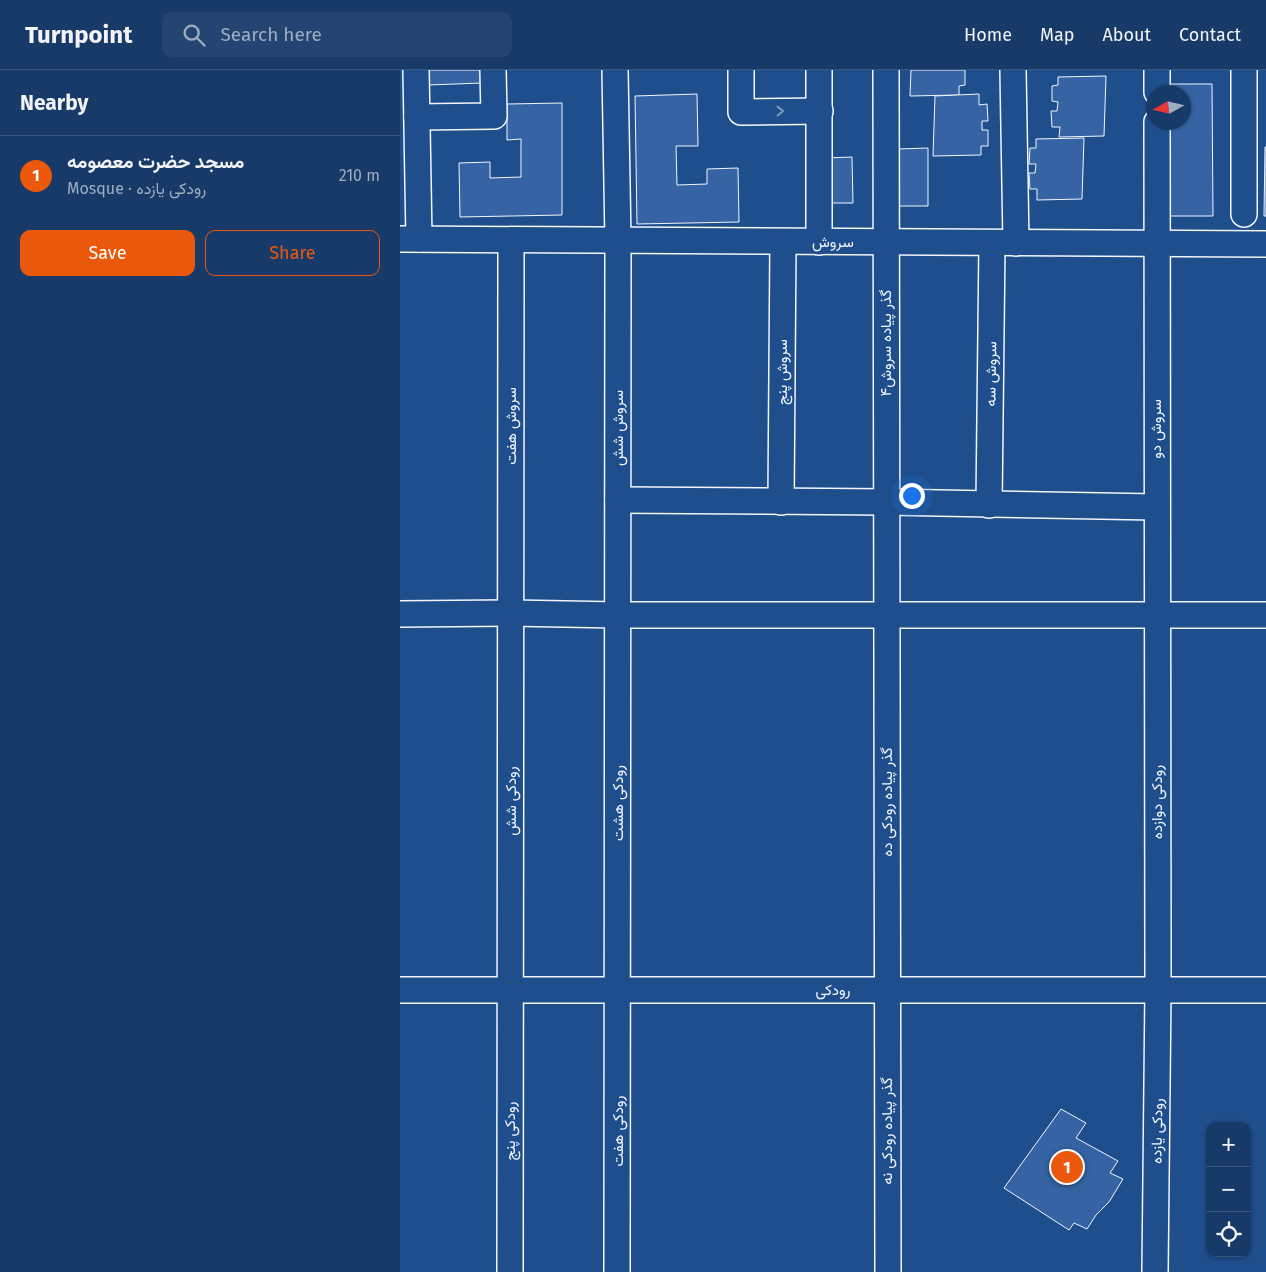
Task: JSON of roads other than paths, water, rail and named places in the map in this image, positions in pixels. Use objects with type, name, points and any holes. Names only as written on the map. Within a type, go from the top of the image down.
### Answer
[{"type":"street","points":[[409,239],[417,117],[416,70]]},
{"type":"street","points":[[417,117],[494,116],[493,70]]},
{"type":"street","name":"سروش شش","points":[[615,70],[618,241],[618,615]]},
{"type":"street","points":[[741,70],[741,112],[820,111]]},
{"type":"street","points":[[819,242],[820,70]]},
{"type":"street","name":"گذر پیاده سروش۴","points":[[886,70],[887,615]]},
{"type":"street","points":[[1014,70],[1016,243]]},
{"type":"street","points":[[1157,70],[1157,85]]},
{"type":"street","points":[[1244,70],[1244,214]]},
{"type":"street","name":"سروش دو","points":[[1156,130],[1157,615]]},
{"type":"street","name":"سروش","points":[[409,239],[1266,244]]},
{"type":"street","name":"سروش هفت","points":[[511,613],[512,240]]},
{"type":"street","name":"سروش پنج","points":[[781,502],[783,242]]},
{"type":"street","name":"سروش سه","points":[[989,504],[992,243]]},
{"type":"street","points":[[618,500],[1156,506]]},
{"type":"street","name":"رودکی شش","points":[[510,990],[511,613]]},
{"type":"street","points":[[400,614],[1266,615]]},
{"type":"street","name":"رودکی هشت","points":[[618,615],[618,990]]},
{"type":"street","name":"گذر پیاده رودکی ده","points":[[887,615],[887,990]]},
{"type":"street","name":"رودکی دوازده","points":[[1157,615],[1158,990]]},
{"type":"street","name":"رودکی","points":[[400,990],[1266,990]]},
{"type":"street","name":"رودکی پنج","points":[[510,990],[510,1272]]},
{"type":"street","name":"رودکی هفت","points":[[618,990],[618,1272]]},
{"type":"street","name":"گذر پیاده رودکی نه","points":[[887,990],[888,1272]]},
{"type":"street","name":"رودکی یازده","points":[[1155,1272],[1158,990]]},
{"type":"place","name":"مسجد حضرت معصومه","points":[[1067,1167]]}]
